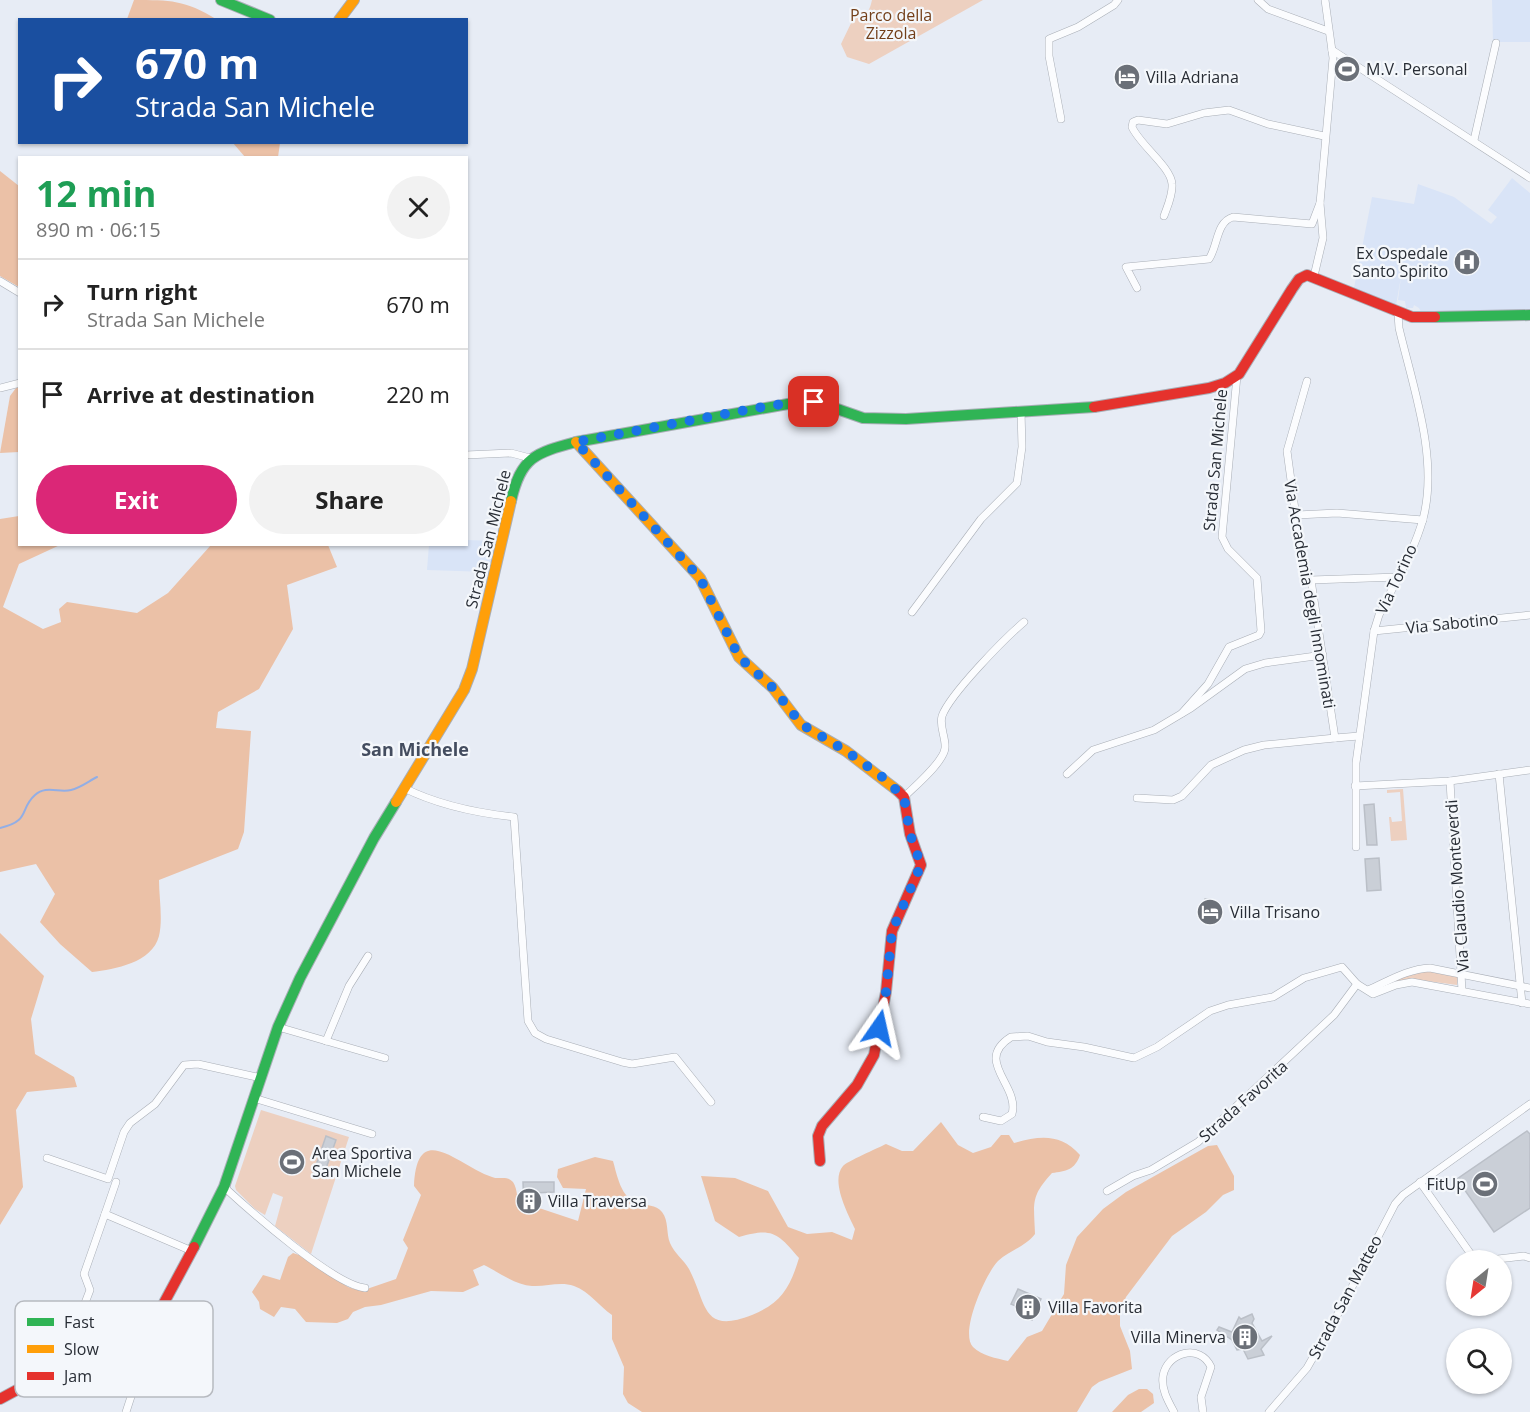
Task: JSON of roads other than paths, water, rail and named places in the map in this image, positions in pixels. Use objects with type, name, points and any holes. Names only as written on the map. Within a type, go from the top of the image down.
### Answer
[{"type":"street","points":[[221,0],[265,18]]},
{"type":"street","points":[[340,18],[354,0]]},
{"type":"street","points":[[1061,118],[1049,56],[1049,39],[1078,27],[1114,5],[1118,0]]},
{"type":"street","points":[[1258,0],[1268,9],[1328,31]]},
{"type":"street","points":[[1324,0],[1332,50],[1320,203],[1323,238],[1314,276],[1398,314],[1425,318],[1530,315]]},
{"type":"street","points":[[1474,140],[1496,43]]},
{"type":"street","points":[[1332,50],[1530,178]]},
{"type":"street","points":[[1164,216],[1173,183],[1140,141],[1132,127],[1133,122],[1138,120],[1167,124],[1204,113],[1229,110],[1268,124],[1324,136]]},
{"type":"street","points":[[1137,288],[1126,267],[1209,259],[1222,225],[1228,218],[1312,224],[1320,203]]},
{"type":"street","name":"Strada San Michele","points":[[1182,713],[1208,684],[1229,647],[1259,635],[1262,631],[1257,578],[1228,549],[1222,537],[1238,376],[1290,291],[1305,276],[1314,276]]},
{"type":"street","points":[[0,281],[18,291]]},
{"type":"street","name":"Via Torino","points":[[1356,847],[1355,786],[1359,736],[1374,631],[1379,615],[1423,520],[1427,498],[1426,446],[1399,328],[1398,314]]},
{"type":"street","name":"Strada San Michele","points":[[165,1301],[224,1187],[278,1027],[300,978],[341,896],[468,682],[516,479],[530,458],[553,448],[576,442],[799,402],[814,402],[854,416],[873,419],[935,418],[1112,405],[1209,388],[1225,384],[1238,376]]},
{"type":"street","name":"Via Accademia degli Innominati","points":[[1307,381],[1287,451],[1302,561],[1311,580],[1335,738]]},
{"type":"street","points":[[0,388],[18,384]]},
{"type":"street","points":[[912,612],[981,519],[1017,483],[1022,447],[1022,411]]},
{"type":"street","points":[[576,442],[700,578],[739,657],[773,688],[801,724],[846,751],[881,776],[904,797],[910,834],[921,865],[892,931],[886,992],[874,1055],[857,1085],[822,1126],[818,1136],[820,1161]]},
{"type":"street","points":[[468,455],[511,453],[530,458]]},
{"type":"street","points":[[1297,515],[1337,513],[1423,520]]},
{"type":"street","points":[[1311,580],[1398,577]]},
{"type":"street","name":"Via Sabotino","points":[[1374,631],[1530,615]]},
{"type":"street","points":[[904,797],[943,757],[945,750],[941,722],[949,704],[1000,645],[1024,622]]},
{"type":"street","points":[[1067,774],[1093,750],[1154,730],[1245,669],[1265,663],[1323,655]]},
{"type":"street","points":[[1137,798],[1173,800],[1182,796],[1211,765],[1244,750],[1264,745],[1359,736]]},
{"type":"street","points":[[1355,786],[1450,781],[1530,770]]},
{"type":"street","points":[[1499,774],[1521,1003]]},
{"type":"street","name":"Via Claudio Monteverdi","points":[[1450,781],[1463,975],[1462,990]]},
{"type":"street","points":[[404,788],[417,795],[465,809],[514,817],[528,1021],[535,1033],[546,1039],[632,1064],[675,1057],[711,1101]]},
{"type":"street","points":[[326,1041],[349,986],[368,956]]},
{"type":"street","points":[[983,1117],[1001,1121],[1012,1114],[1012,1102],[995,1060],[999,1048],[1011,1037],[1028,1036],[1047,1042],[1134,1058],[1157,1047],[1210,1011],[1228,1005],[1273,997],[1315,974],[1342,967],[1357,984],[1373,994],[1396,985],[1412,982],[1530,1004]]},
{"type":"street","points":[[1368,990],[1416,968],[1430,968],[1530,988]]},
{"type":"street","name":"Strada Favorita","points":[[1107,1191],[1133,1176],[1159,1166],[1198,1142],[1334,1015],[1357,984]]},
{"type":"street","points":[[278,1027],[385,1058]]},
{"type":"street","points":[[47,1158],[108,1179],[124,1132],[130,1123],[155,1104],[184,1065],[198,1064],[261,1078]]},
{"type":"street","points":[[254,1098],[372,1134]]},
{"type":"street","name":"Strada San Matteo","points":[[1269,1412],[1307,1368],[1340,1310],[1391,1210],[1403,1195],[1530,1104]]},
{"type":"street","points":[[86,1301],[90,1290],[84,1274],[116,1182]]},
{"type":"street","points":[[1420,1182],[1468,1250]]},
{"type":"street","points":[[224,1187],[293,1245],[343,1281],[355,1287],[365,1288]]},
{"type":"street","points":[[105,1214],[192,1251]]},
{"type":"street","points":[[1512,1257],[1530,1258]]},
{"type":"street","points":[[1173,1412],[1164,1391],[1165,1370],[1179,1355],[1195,1352],[1203,1355],[1210,1366],[1201,1397],[1203,1412]]},
{"type":"street","points":[[0,1399],[15,1391]]},
{"type":"street","points":[[126,1412],[131,1397]]},
{"type":"waterway","points":[[0,828],[16,822],[30,800],[39,792],[71,790],[97,777]]},
{"type":"place","name":"M.V. Personal","points":[[1347,69]]},
{"type":"place","name":"Villa Adriana","points":[[1127,77]]},
{"type":"place","name":"Ex Ospedale Santo Spirito","points":[[1467,262]]},
{"type":"place","name":"Villa Trisano","points":[[1210,912]]},
{"type":"place","name":"Area Sportiva San Michele","points":[[292,1162]]},
{"type":"place","name":"FitUp","points":[[1485,1184]]},
{"type":"place","name":"Villa Traversa","points":[[529,1201]]},
{"type":"place","name":"Villa Favorita","points":[[1028,1307]]},
{"type":"place","name":"Villa Minerva","points":[[1245,1337]]},
{"type":"district","name":"San Michele","points":[[415,750]]},
{"type":"park label","name":"Parco della Zizzola","points":[[891,24]]}]
